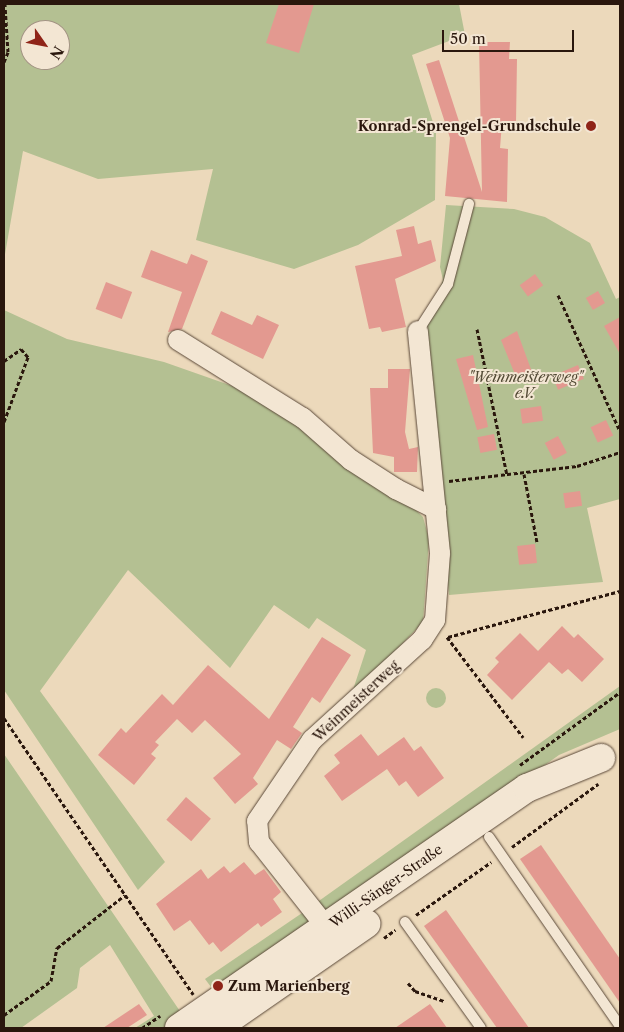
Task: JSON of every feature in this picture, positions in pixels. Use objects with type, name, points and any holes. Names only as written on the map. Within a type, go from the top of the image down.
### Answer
[{"type":"main road","name":"Willi-Sänger-Straße","points":[[211,1020],[327,928],[527,788],[609,761]]},
{"type":"main road","name":"Willi-Sänger-Straße","points":[[179,1028],[211,1020],[495,846],[609,761]]},
{"type":"street","name":"Weinmeisterweg","points":[[327,928],[259,842],[257,821],[312,740],[422,640],[435,620],[440,553],[418,331]]},
{"type":"street","points":[[178,340],[303,418],[351,460],[396,489],[436,509]]},
{"type":"lane","name":"Weinmeisterweg","points":[[418,331],[453,271],[469,204]]},
{"type":"lane","points":[[495,846],[620,1026]]},
{"type":"lane","points":[[406,922],[481,1028]]},
{"type":"path","points":[[4,4],[8,52],[4,62]]},
{"type":"path","points":[[558,295],[620,431]]},
{"type":"path","points":[[477,329],[507,476]]},
{"type":"path","points":[[4,361],[21,349],[28,357],[4,422]]},
{"type":"path","points":[[432,482],[507,476],[577,466],[620,452]]},
{"type":"path","points":[[524,474],[537,542]]},
{"type":"path","points":[[448,637],[620,591]]},
{"type":"path","points":[[435,620],[523,737]]},
{"type":"path","points":[[4,718],[211,1020]]},
{"type":"path","points":[[379,941],[406,922],[495,846],[609,761]]},
{"type":"path","points":[[4,1015],[51,981],[57,948],[125,895]]},
{"type":"path","points":[[408,983],[415,991],[441,1000],[461,999]]},
{"type":"green space","points":[[4,4],[459,4],[465,35],[412,55],[436,132],[435,200],[358,245],[294,269],[196,240],[213,169],[98,179],[23,151],[4,260]]},
{"type":"green space","name":"\"Weinmeisterweg\" e.V.","points":[[446,205],[514,209],[545,217],[590,243],[616,299],[620,297],[620,499],[587,508],[603,582],[449,595],[424,327],[443,280],[440,267]]},
{"type":"green space","points":[[4,310],[67,339],[164,362],[238,388],[298,421],[407,501],[423,517],[429,539],[423,622],[350,699],[366,650],[317,618],[309,629],[274,605],[230,668],[128,570],[40,691],[165,862],[138,890],[4,690]]},
{"type":"green space","points":[[620,686],[620,729],[559,755],[340,911],[327,912],[316,903]]},
{"type":"green space","points":[[432,688],[440,688],[446,694],[446,702],[440,708],[432,708],[426,702],[426,694]]},
{"type":"green space","points":[[4,754],[184,1017],[167,1028],[135,1028],[154,1016],[110,945],[80,968],[77,988],[21,1028],[4,1028]]},
{"type":"green space","points":[[305,911],[310,926],[217,995],[205,979]]},
{"type":"building","points":[[279,4],[314,4],[299,53],[266,43]]},
{"type":"building","points":[[479,42],[510,42],[509,59],[517,59],[516,123],[502,123],[500,148],[508,149],[507,202],[445,196],[450,138],[426,64],[439,60],[482,192]]},
{"type":"building","points":[[414,226],[418,244],[431,240],[436,261],[395,279],[406,327],[382,332],[380,327],[369,329],[355,266],[402,256],[396,230]]},
{"type":"building","points":[[151,250],[187,264],[191,254],[208,261],[182,329],[168,332],[182,292],[141,277]]},
{"type":"building","points":[[535,274],[543,285],[528,296],[520,285]]},
{"type":"building","points":[[106,282],[132,292],[122,319],[96,309]]},
{"type":"building","points":[[598,291],[605,303],[593,310],[586,298]]},
{"type":"building","points":[[221,311],[252,325],[257,315],[279,325],[263,359],[211,334]]},
{"type":"building","points":[[620,317],[620,354],[604,326]]},
{"type":"building","points":[[517,331],[532,372],[516,377],[501,340]]},
{"type":"building","points":[[473,355],[488,427],[477,430],[456,359]]},
{"type":"building","points":[[578,365],[584,379],[558,390],[552,376]]},
{"type":"building","points":[[388,369],[410,369],[405,432],[409,449],[418,447],[417,472],[394,472],[394,457],[373,453],[370,388],[388,388]]},
{"type":"building","points":[[541,406],[543,421],[522,424],[520,409]]},
{"type":"building","points":[[606,420],[613,435],[598,443],[591,427]]},
{"type":"building","points":[[494,434],[497,450],[480,453],[477,437]]},
{"type":"building","points":[[558,436],[567,453],[554,460],[545,443]]},
{"type":"building","points":[[580,491],[582,506],[565,508],[563,493]]},
{"type":"building","points":[[535,544],[537,563],[519,565],[517,546]]},
{"type":"building","points":[[562,626],[574,638],[578,634],[604,659],[582,682],[568,669],[562,674],[549,662],[512,700],[487,675],[499,662],[495,658],[520,633],[538,651]]},
{"type":"building","points":[[322,637],[351,655],[320,703],[312,697],[293,727],[302,733],[291,749],[277,740],[253,778],[258,784],[235,804],[213,778],[241,754],[205,720],[192,733],[177,719],[155,742],[159,745],[151,754],[156,758],[134,785],[98,755],[121,728],[126,733],[162,694],[173,705],[208,665],[269,719]]},
{"type":"building","points":[[361,734],[378,756],[404,737],[414,751],[421,746],[444,778],[418,797],[406,781],[399,786],[387,769],[342,801],[324,776],[340,763],[334,755]]},
{"type":"building","points":[[186,797],[211,819],[191,841],[166,820]]},
{"type":"building","points":[[541,845],[620,959],[620,1003],[520,859]]},
{"type":"building","points":[[244,862],[255,875],[264,869],[281,892],[273,899],[282,912],[261,927],[258,923],[221,952],[213,942],[209,945],[190,920],[174,931],[156,904],[201,869],[208,879],[224,866],[230,873]]},
{"type":"building","points":[[446,910],[529,1028],[497,1028],[424,926]]},
{"type":"building","points":[[139,1004],[147,1015],[127,1028],[103,1028]]},
{"type":"building","points":[[430,1004],[447,1028],[395,1028]]},
{"type":"place","name":"Konrad-Sprengel-Grundschule","points":[[591,126]]},
{"type":"place","name":"Zum Marienberg","points":[[218,986]]}]
